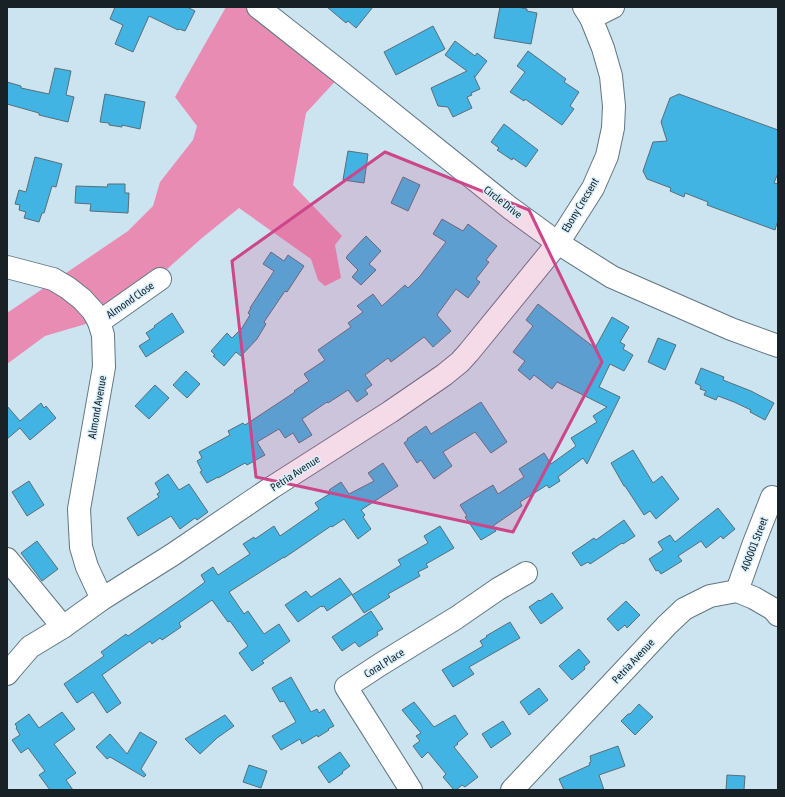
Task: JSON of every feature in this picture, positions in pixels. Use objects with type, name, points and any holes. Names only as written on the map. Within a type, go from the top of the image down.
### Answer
[{"type":"street","name":"Circle Drive","points":[[258,7],[510,208],[558,242],[612,277],[731,328],[778,346]]},
{"type":"street","points":[[587,13],[613,7]]},
{"type":"street","name":"Ebony Crecsent","points":[[558,242],[593,188],[607,156],[613,128],[614,106],[611,76],[603,48],[587,13]]},
{"type":"street","name":"Petria Avenue","points":[[7,674],[30,647],[63,627],[102,599],[172,555],[444,375],[460,362],[469,352],[558,242]]},
{"type":"street","name":"Almond Avenue","points":[[7,267],[53,279],[68,288],[82,299],[93,311],[99,322],[103,335],[104,367],[79,509],[81,547],[87,567],[102,599]]},
{"type":"street","name":"Almond Close","points":[[99,322],[160,279]]},
{"type":"street","name":"400001 Street","points":[[737,591],[772,497]]},
{"type":"street","points":[[7,559],[63,627]]},
{"type":"street","name":"Coral Place","points":[[412,790],[346,687],[456,618],[498,589],[526,573]]},
{"type":"street","name":"Petria Avenue","points":[[512,790],[684,608],[710,596],[737,591]]},
{"type":"street","points":[[737,591],[754,598],[773,609],[778,615]]},
{"type":"highlighted area","points":[[385,152],[529,210],[602,362],[513,532],[256,477],[232,261]]},
{"type":"shaded area","points":[[226,7],[257,7],[342,74],[306,113],[293,185],[342,236],[335,245],[341,278],[325,286],[318,280],[311,259],[239,208],[202,238],[157,278],[96,321],[45,336],[7,364],[7,313],[128,231],[153,206],[160,182],[193,140],[197,126],[175,97]]},
{"type":"building","points":[[115,7],[187,7],[195,11],[185,31],[178,30],[149,16],[133,52],[115,44],[123,25],[110,19]]},
{"type":"building","points":[[327,7],[373,7],[356,28],[348,21],[346,23]]},
{"type":"building","points":[[500,7],[518,7],[537,13],[531,44],[494,38]]},
{"type":"building","points":[[433,26],[445,49],[396,75],[384,52]]},
{"type":"building","points":[[455,41],[475,56],[477,53],[487,61],[475,77],[474,76],[480,89],[471,93],[472,95],[467,97],[472,108],[453,117],[448,107],[438,106],[431,88],[467,71],[445,55]]},
{"type":"building","points":[[528,51],[566,79],[564,82],[579,92],[570,106],[574,109],[562,125],[525,99],[524,101],[510,92],[525,72],[517,66]]},
{"type":"building","points":[[55,68],[71,71],[66,95],[74,97],[68,122],[39,115],[39,113],[7,104],[7,82],[21,86],[21,88],[49,94]]},
{"type":"building","points":[[105,94],[145,102],[140,129],[122,125],[122,127],[109,125],[109,123],[100,122]]},
{"type":"building","points":[[679,94],[778,130],[778,173],[774,183],[778,184],[778,220],[775,230],[707,205],[708,202],[685,193],[684,197],[670,191],[671,188],[647,179],[643,171],[653,142],[667,141],[661,122],[670,98]]},
{"type":"building","points":[[504,124],[538,150],[526,167],[497,150],[499,148],[491,142]]},
{"type":"building","points":[[348,151],[368,154],[364,183],[343,180]]},
{"type":"building","points":[[35,157],[62,164],[56,187],[52,186],[44,213],[42,213],[39,222],[24,218],[26,212],[19,210],[20,205],[15,204],[19,190],[26,192]]},
{"type":"building","points":[[403,177],[420,185],[408,211],[391,203]]},
{"type":"building","points":[[108,184],[125,184],[125,193],[129,193],[128,213],[90,211],[91,204],[75,203],[76,186],[107,187]]},
{"type":"building","points":[[442,219],[463,231],[468,224],[497,246],[486,260],[489,262],[476,279],[480,282],[468,298],[456,289],[437,315],[451,331],[433,347],[424,337],[391,362],[388,358],[365,375],[372,385],[365,390],[368,394],[357,402],[348,390],[302,419],[312,435],[299,443],[293,433],[285,438],[279,429],[257,442],[265,455],[247,465],[245,463],[207,483],[200,472],[202,471],[197,461],[202,458],[199,452],[230,435],[228,431],[243,423],[245,425],[309,381],[304,374],[325,360],[318,350],[351,327],[348,323],[363,312],[357,306],[373,294],[382,306],[405,285],[408,288],[420,276],[446,242],[433,234]]},
{"type":"building","points":[[366,236],[381,251],[369,264],[376,270],[361,285],[352,277],[358,270],[346,258]]},
{"type":"building","points":[[271,252],[284,261],[288,255],[304,266],[287,292],[285,291],[264,322],[266,324],[257,339],[241,356],[236,352],[224,366],[213,356],[215,355],[211,351],[227,333],[232,338],[242,328],[250,315],[248,313],[250,308],[274,271],[263,264]]},
{"type":"building","points":[[538,304],[595,348],[612,317],[629,327],[620,342],[625,345],[623,349],[633,355],[624,371],[610,364],[599,387],[620,397],[587,464],[583,458],[558,477],[560,481],[549,488],[547,485],[520,502],[522,506],[493,526],[496,531],[481,540],[465,517],[467,516],[460,505],[493,485],[498,494],[524,477],[519,469],[544,453],[551,464],[576,446],[571,438],[597,422],[593,416],[607,407],[557,382],[552,389],[534,375],[530,380],[518,370],[525,361],[513,352],[533,326],[526,320]]},
{"type":"building","points":[[172,313],[184,332],[146,357],[139,346],[150,339],[146,333]]},
{"type":"building","points":[[658,338],[676,345],[665,370],[648,362]]},
{"type":"building","points":[[701,368],[724,377],[723,380],[751,391],[774,403],[765,420],[750,412],[751,410],[734,402],[718,396],[716,400],[704,395],[706,391],[700,389],[701,386],[695,383]]},
{"type":"building","points":[[186,371],[200,384],[187,398],[173,385]]},
{"type":"building","points":[[155,385],[169,398],[149,419],[135,406]]},
{"type":"building","points":[[481,402],[507,442],[491,453],[475,432],[443,452],[452,466],[434,479],[421,460],[417,463],[404,443],[408,440],[407,439],[426,426],[431,434]]},
{"type":"building","points":[[41,403],[44,408],[46,406],[56,418],[30,440],[20,428],[7,439],[7,406],[20,421]]},
{"type":"building","points":[[633,450],[653,483],[662,476],[679,499],[656,519],[650,511],[644,515],[624,486],[611,463]]},
{"type":"building","points":[[383,463],[398,486],[361,510],[365,515],[363,517],[371,529],[358,539],[344,519],[229,592],[244,614],[248,611],[264,634],[279,624],[290,641],[262,661],[264,663],[252,671],[239,653],[248,646],[230,621],[228,622],[212,600],[179,623],[181,627],[162,640],[160,638],[152,644],[150,641],[102,675],[121,703],[107,713],[93,692],[77,703],[64,684],[104,656],[101,652],[126,634],[128,636],[205,582],[201,575],[213,567],[218,575],[250,554],[243,544],[254,537],[255,539],[274,526],[280,536],[319,509],[315,503],[331,493],[329,490],[341,482],[349,494],[374,481],[368,473]]},
{"type":"building","points":[[168,474],[179,490],[189,484],[208,512],[197,520],[195,518],[180,529],[171,516],[138,536],[127,518],[159,497],[157,494],[160,492],[155,483]]},
{"type":"building","points":[[29,481],[44,505],[27,516],[12,492]]},
{"type":"building","points":[[718,508],[735,529],[723,539],[721,536],[706,548],[701,541],[678,556],[682,561],[661,574],[658,570],[656,571],[649,559],[663,550],[658,542],[670,535],[675,542]]},
{"type":"building","points":[[624,520],[635,536],[590,564],[588,562],[581,566],[572,553],[594,538],[596,540]]},
{"type":"building","points":[[440,526],[454,548],[426,564],[428,567],[418,572],[420,576],[388,594],[390,597],[364,613],[352,595],[401,565],[398,560],[428,543],[424,536]]},
{"type":"building","points":[[37,541],[58,569],[42,581],[21,553]]},
{"type":"building","points":[[340,578],[352,594],[327,611],[324,606],[321,606],[298,622],[285,605],[306,591],[311,597]]},
{"type":"building","points":[[552,593],[563,608],[541,624],[529,607]]},
{"type":"building","points":[[626,601],[640,615],[627,628],[625,625],[618,631],[607,619]]},
{"type":"building","points":[[371,611],[383,629],[377,632],[378,635],[359,647],[355,642],[342,651],[332,637]]},
{"type":"building","points":[[510,622],[520,638],[469,667],[474,674],[453,687],[442,670],[483,646],[480,641]]},
{"type":"building","points":[[579,649],[590,662],[584,667],[585,669],[572,680],[559,666]]},
{"type":"building","points":[[291,677],[311,712],[317,709],[319,713],[324,709],[334,726],[318,737],[317,735],[302,744],[300,739],[281,750],[272,736],[296,722],[284,701],[280,702],[272,688]]},
{"type":"building","points":[[539,688],[548,700],[529,715],[520,702]]},
{"type":"building","points":[[414,702],[434,727],[455,715],[468,734],[454,747],[478,777],[465,787],[462,785],[454,790],[443,777],[446,774],[428,752],[422,758],[413,746],[420,741],[416,736],[421,733],[402,710]]},
{"type":"building","points":[[639,704],[653,717],[635,735],[621,721]]},
{"type":"building","points":[[62,712],[75,729],[54,744],[76,773],[66,780],[73,790],[50,790],[39,775],[45,771],[28,748],[21,753],[12,740],[20,735],[15,724],[29,714],[39,728]]},
{"type":"building","points":[[225,715],[234,726],[217,738],[200,754],[185,739]]},
{"type":"building","points":[[503,721],[511,734],[491,748],[482,734]]},
{"type":"building","points":[[140,732],[157,742],[141,769],[146,775],[144,777],[110,757],[107,759],[96,747],[110,734],[127,754]]},
{"type":"building","points":[[618,746],[625,766],[599,775],[604,790],[564,790],[559,779],[590,765],[590,756]]},
{"type":"building","points":[[340,752],[350,766],[329,783],[318,767]]},
{"type":"building","points":[[249,765],[267,771],[261,788],[243,782]]},
{"type":"building","points":[[727,775],[745,776],[744,790],[726,790]]}]
